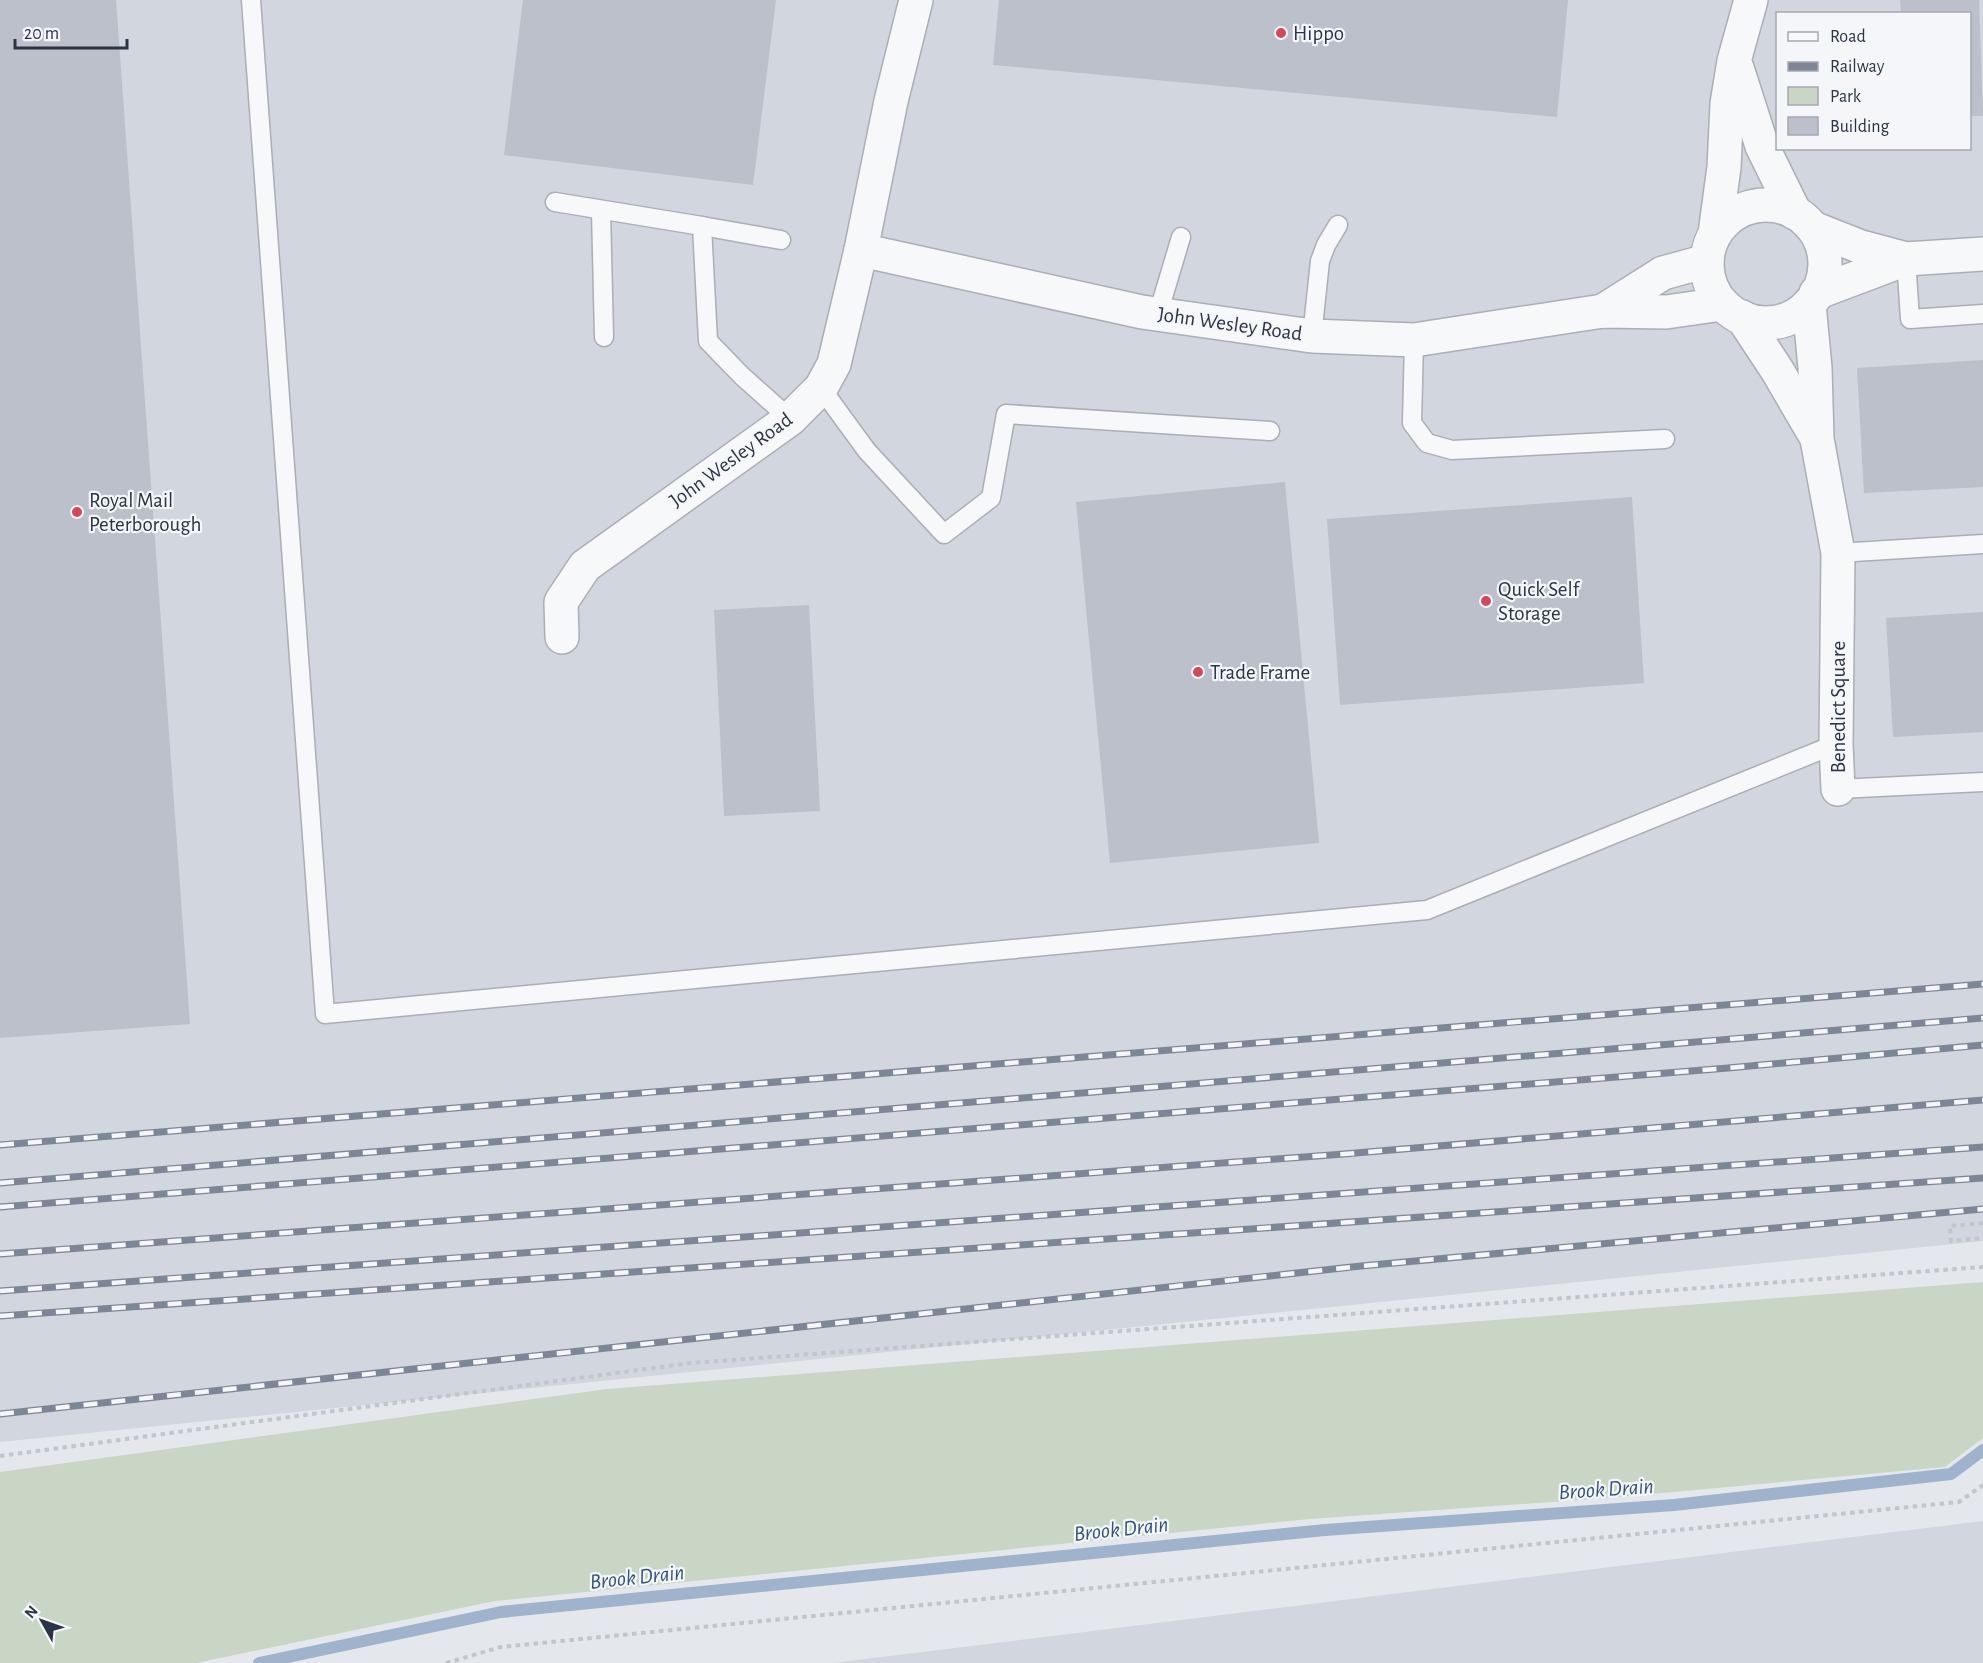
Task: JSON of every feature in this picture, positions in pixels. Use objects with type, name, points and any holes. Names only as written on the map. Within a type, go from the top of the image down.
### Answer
[{"type":"street","name":"John Wesley Road","points":[[562,637],[561,602],[585,566],[790,419],[821,388],[834,364],[861,250],[891,101],[916,0]]},
{"type":"street","points":[[1751,0],[1734,61],[1727,104],[1724,166],[1708,276],[1713,291],[1732,310],[1761,322],[1780,321],[1796,314],[1813,299],[1906,259]]},
{"type":"street","points":[[1734,61],[1762,146],[1804,220],[1821,244],[1824,260],[1823,277],[1813,299]]},
{"type":"street","points":[[1711,247],[1726,220],[1742,210],[1759,205],[1778,206],[1861,247],[1906,259],[1983,254]]},
{"type":"street","name":"John Wesley Road","points":[[1603,311],[1663,273],[1711,247]]},
{"type":"street","name":"John Wesley Road","points":[[861,250],[1158,314],[1312,336],[1414,340],[1603,311],[1732,310]]},
{"type":"street","name":"Benedict Square","points":[[1813,299],[1817,439],[1838,553],[1836,744],[1838,789]]},
{"type":"street","name":"Benedict Square","points":[[1732,310],[1778,370],[1817,439]]},
{"type":"lane","points":[[252,0],[325,1014],[1427,910],[1836,744]]},
{"type":"lane","points":[[555,202],[781,240]]},
{"type":"lane","points":[[601,210],[604,337]]},
{"type":"lane","points":[[1312,336],[1320,261],[1338,225]]},
{"type":"lane","points":[[702,226],[708,341],[742,376],[790,419]]},
{"type":"lane","points":[[1158,314],[1181,237]]},
{"type":"lane","points":[[1906,259],[1910,319],[1983,314]]},
{"type":"lane","points":[[1414,340],[1412,423],[1427,443],[1452,450],[1665,439]]},
{"type":"lane","points":[[821,388],[867,451],[944,534],[991,498],[1006,414],[1270,431]]},
{"type":"lane","points":[[1838,553],[1983,544]]},
{"type":"lane","name":"Benedict Square","points":[[1838,789],[1983,782]]},
{"type":"path","points":[[1983,1223],[1950,1226],[1951,1241],[1983,1238]]},
{"type":"path","points":[[0,1456],[691,1363],[1983,1267]]},
{"type":"path","points":[[446,1663],[501,1647],[1959,1502],[1983,1485]]},
{"type":"shaded area","points":[[0,0],[1983,0],[1983,1241],[0,1442]]},
{"type":"shaded area","points":[[1983,1521],[1983,1663],[833,1663]]},
{"type":"green space","points":[[1983,1282],[1983,1438],[1945,1467],[1608,1498],[1310,1519],[495,1601],[196,1663],[0,1663],[0,1472],[607,1389]]},
{"type":"building","name":"Royal Mail Peterborough","points":[[0,0],[116,0],[190,1024],[0,1038]]},
{"type":"building","points":[[523,0],[776,0],[753,185],[504,155]]},
{"type":"building","name":"Hippo","points":[[999,0],[1568,0],[1557,117],[993,65]]},
{"type":"building","points":[[1900,0],[1979,0],[1983,116],[1971,116],[1971,12],[1901,12]]},
{"type":"building","points":[[1983,360],[1983,487],[1864,493],[1857,368]]},
{"type":"building","name":"Trade Frame","points":[[1285,482],[1319,843],[1110,863],[1076,502]]},
{"type":"building","name":"Quick Self Storage","points":[[1632,497],[1644,683],[1340,705],[1327,519]]},
{"type":"building","points":[[809,605],[820,811],[724,816],[714,610]]},
{"type":"building","points":[[1983,612],[1983,732],[1893,737],[1886,618]]},
{"type":"waterway","name":"Brook Drain","points":[[259,1663],[501,1612],[1325,1530],[1674,1505],[1951,1474],[1983,1450]]},
{"type":"railway","points":[[0,1145],[1983,984]]},
{"type":"railway","points":[[0,1183],[1983,1018]]},
{"type":"railway","points":[[0,1207],[1728,1068],[1983,1045]]},
{"type":"railway","points":[[0,1254],[1344,1154],[1983,1100]]},
{"type":"railway","points":[[0,1291],[1983,1147]]},
{"type":"railway","points":[[0,1316],[1983,1178]]},
{"type":"railway","points":[[0,1414],[1361,1266],[1983,1209]]},
{"type":"place","name":"Hippo","points":[[1281,33]]},
{"type":"place","name":"Royal Mail Peterborough","points":[[77,512]]},
{"type":"place","name":"Quick Self Storage","points":[[1486,601]]},
{"type":"place","name":"Trade Frame","points":[[1198,672]]}]
